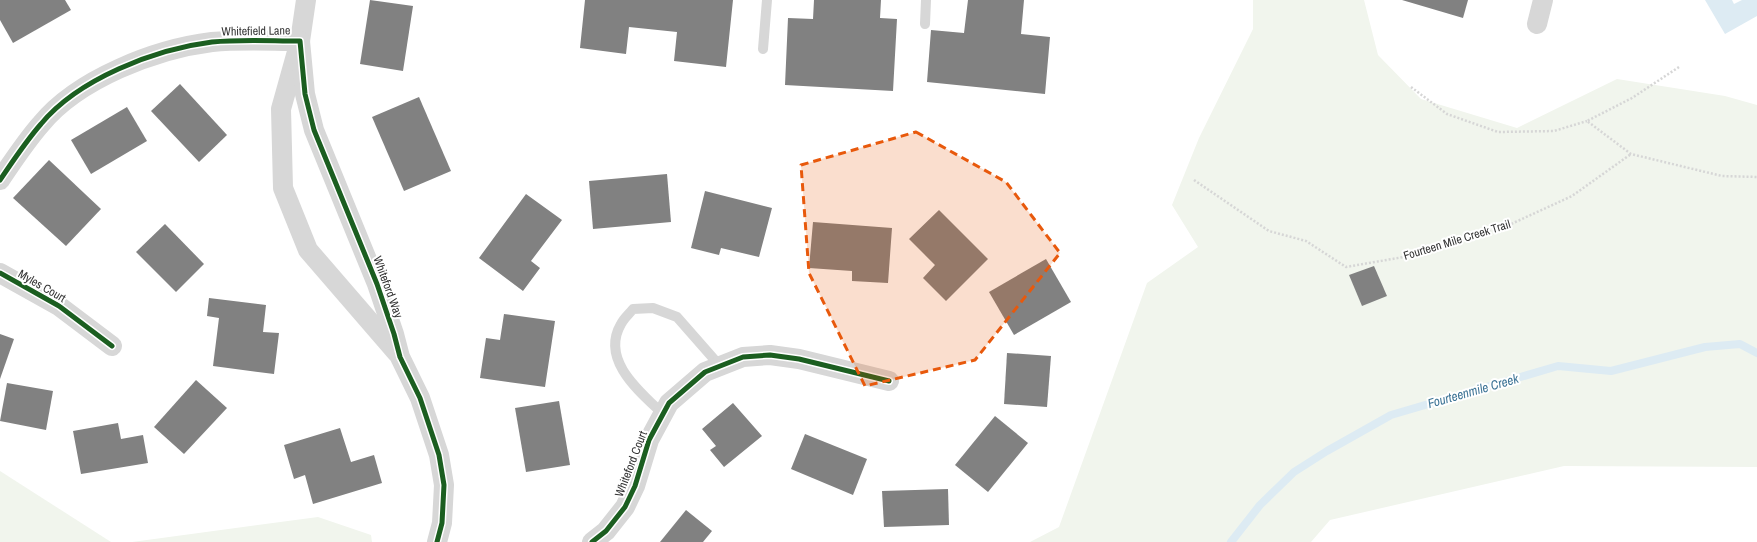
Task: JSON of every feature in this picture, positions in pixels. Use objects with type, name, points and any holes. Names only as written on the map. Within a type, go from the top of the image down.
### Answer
[{"type":"street","name":"Whiteford Way","points":[[306,0],[300,41],[281,109],[283,188],[308,250],[400,357]]},
{"type":"street","points":[[1537,24],[1543,0]]},
{"type":"street","name":"Whiteford Way","points":[[300,41],[305,94],[314,130],[377,284],[400,357],[420,398],[439,455],[444,486],[442,523],[437,542]]},
{"type":"street","name":"Whitefield Lane","points":[[0,180],[41,123],[62,103],[91,83],[137,61],[191,46],[214,42],[300,41]]},
{"type":"street","name":"Myles Court","points":[[0,273],[59,306],[112,346]]},
{"type":"street","name":"Whiteford Court","points":[[592,542],[606,531],[625,507],[635,486],[649,440],[669,403],[705,372],[743,357],[770,355],[799,359],[889,381]]},
{"type":"lane","points":[[763,49],[767,0]]},
{"type":"lane","points":[[924,24],[926,0]]},
{"type":"lane","points":[[663,414],[635,388],[619,366],[615,344],[621,324],[633,309],[653,308],[677,317],[720,366]]},
{"type":"path","points":[[1411,87],[1447,114],[1498,132],[1554,131],[1587,121],[1632,98],[1679,67]]},
{"type":"path","points":[[1587,121],[1631,154],[1722,176],[1757,177]]},
{"type":"highlighted area","points":[[916,132],[1006,182],[1060,253],[975,360],[865,386],[809,273],[801,165]]},
{"type":"shaded area","points":[[1253,0],[1364,0],[1378,55],[1421,99],[1517,128],[1617,79],[1725,96],[1757,105],[1757,467],[1564,466],[1330,520],[1311,542],[1030,542],[1059,527],[1147,283],[1198,247],[1172,205],[1199,138],[1253,29]]},
{"type":"shaded area","points":[[1705,0],[1732,0],[1734,4],[1742,0],[1757,0],[1757,16],[1725,34]]},
{"type":"shaded area","points":[[0,471],[111,542],[0,542]]},
{"type":"shaded area","points":[[318,517],[371,535],[372,542],[132,542]]},
{"type":"building","points":[[0,0],[65,0],[71,10],[13,43],[0,20]]},
{"type":"building","points":[[370,0],[413,6],[403,71],[360,64]]},
{"type":"building","points":[[585,0],[733,0],[726,67],[674,61],[677,32],[629,27],[626,54],[580,48]]},
{"type":"building","points":[[814,0],[881,0],[880,18],[897,19],[893,91],[785,85],[788,18],[813,19]]},
{"type":"building","points":[[968,0],[1024,0],[1021,34],[1050,37],[1045,94],[927,82],[931,30],[964,33]]},
{"type":"building","points":[[1402,0],[1468,0],[1463,18]]},
{"type":"building","points":[[180,84],[227,135],[199,162],[151,111]]},
{"type":"building","points":[[419,97],[451,171],[404,191],[372,117]]},
{"type":"building","points":[[127,107],[147,141],[91,174],[71,140]]},
{"type":"building","points":[[49,160],[101,209],[66,246],[13,198]]},
{"type":"building","points":[[667,174],[671,222],[593,229],[589,181]]},
{"type":"building","points":[[705,191],[772,208],[759,257],[721,248],[719,255],[691,248]]},
{"type":"building","points":[[526,194],[562,220],[531,261],[540,268],[523,291],[479,258]]},
{"type":"building","points":[[939,210],[988,259],[946,301],[923,278],[935,265],[909,239]]},
{"type":"building","points":[[813,222],[892,228],[888,283],[852,281],[852,271],[809,268]]},
{"type":"building","points":[[165,224],[204,264],[176,292],[136,252]]},
{"type":"building","points":[[1046,259],[1071,302],[1014,335],[989,292]]},
{"type":"building","points":[[1374,266],[1387,296],[1362,306],[1349,275]]},
{"type":"building","points":[[209,298],[266,305],[263,332],[279,333],[274,374],[213,366],[219,318],[207,316]]},
{"type":"building","points":[[504,314],[555,321],[545,387],[480,378],[486,338],[500,340]]},
{"type":"building","points":[[0,334],[14,339],[0,379]]},
{"type":"building","points":[[1007,353],[1051,356],[1047,407],[1004,404]]},
{"type":"building","points":[[196,380],[227,408],[184,454],[154,427]]},
{"type":"building","points":[[7,383],[53,391],[46,430],[0,421]]},
{"type":"building","points":[[559,401],[570,465],[526,472],[515,408]]},
{"type":"building","points":[[733,403],[762,436],[724,467],[710,450],[716,446],[702,429]]},
{"type":"building","points":[[995,416],[1028,443],[988,492],[955,465]]},
{"type":"building","points":[[118,423],[121,439],[143,435],[148,463],[81,474],[73,431]]},
{"type":"building","points":[[340,428],[351,462],[374,455],[382,483],[313,504],[305,475],[294,479],[284,445]]},
{"type":"building","points":[[805,434],[867,459],[853,495],[791,469]]},
{"type":"building","points":[[948,489],[949,525],[884,527],[882,491]]},
{"type":"building","points":[[686,510],[712,531],[703,542],[660,542]]},
{"type":"waterway","name":"Fourteenmile Creek","points":[[1231,542],[1260,505],[1294,472],[1327,451],[1391,415],[1558,366],[1611,371],[1705,347],[1740,344],[1757,353]]},
{"type":"cycle path","points":[[0,180],[30,137],[57,108],[75,93],[96,80],[119,69],[166,51],[212,42],[245,40],[300,41],[305,94],[314,130],[377,284],[400,357],[420,398],[439,455],[444,485],[442,523],[437,542]]},
{"type":"cycle path","points":[[0,273],[59,306],[112,346]]},
{"type":"cycle path","points":[[592,542],[606,531],[625,507],[635,486],[649,440],[669,403],[705,372],[743,357],[770,355],[799,359],[889,381]]}]
